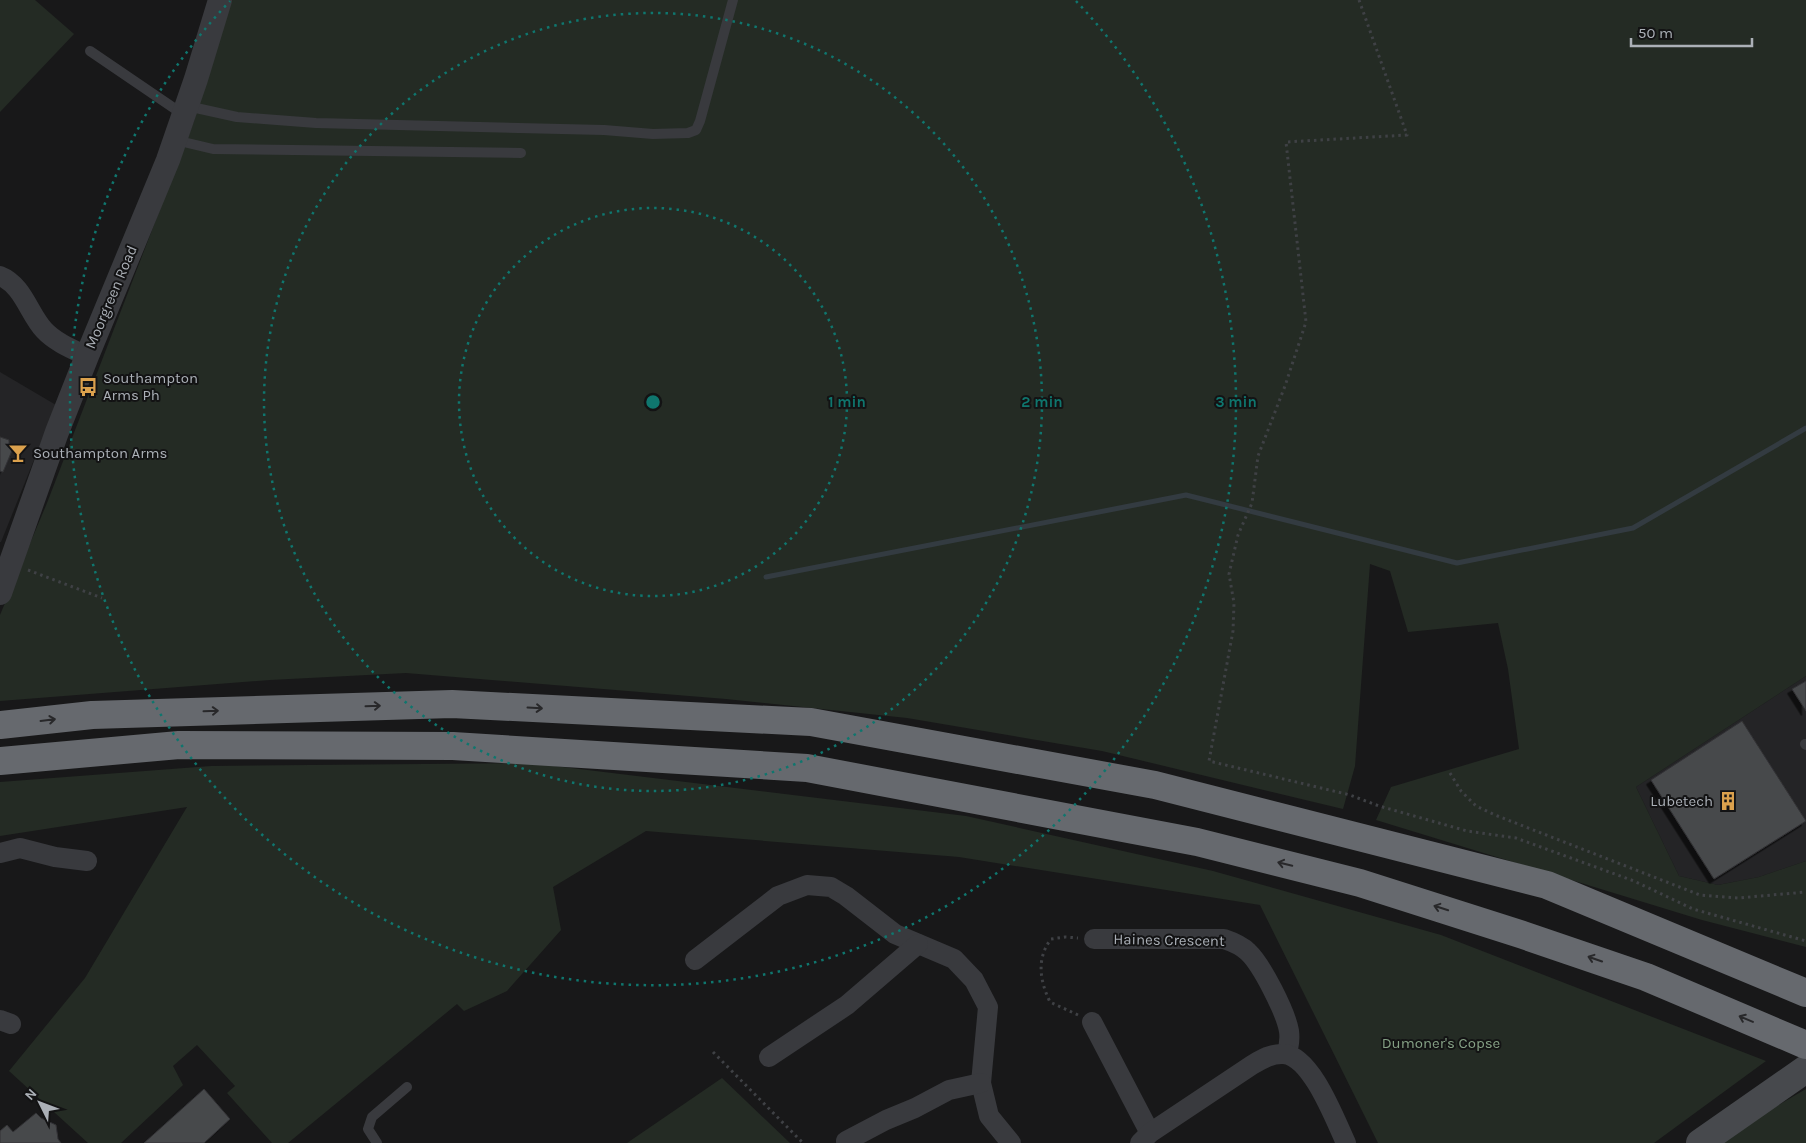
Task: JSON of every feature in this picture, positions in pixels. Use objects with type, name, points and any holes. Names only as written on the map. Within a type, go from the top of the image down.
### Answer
[{"type":"highway","points":[[0,726],[92,715],[452,704],[811,722],[1155,785],[1547,885],[1806,993]]},
{"type":"highway","points":[[0,761],[179,745],[454,746],[807,768],[1197,842],[1360,883],[1523,934],[1646,977],[1806,1044]]},
{"type":"main road","points":[[1700,1143],[1806,1069]]},
{"type":"street","name":"Moorgreen Road","points":[[1,589],[57,432],[175,140],[220,0]]},
{"type":"street","points":[[0,276],[10,283],[22,296],[34,318],[44,331],[64,346],[87,356]]},
{"type":"street","points":[[0,853],[20,848],[55,857],[87,861]]},
{"type":"street","points":[[695,960],[778,896],[807,885],[831,887],[846,896],[895,934],[954,959],[974,980],[988,1007],[981,1083],[989,1116],[1011,1143]]},
{"type":"street","name":"Haines Crescent","points":[[1094,939],[1224,939],[1240,946],[1253,957],[1268,982],[1286,1022],[1289,1041],[1286,1054]]},
{"type":"street","points":[[769,1057],[847,1005],[918,944]]},
{"type":"street","points":[[1092,1022],[1145,1138],[1252,1065],[1266,1057],[1286,1054],[1302,1063],[1316,1080],[1346,1143]]},
{"type":"street","points":[[846,1141],[949,1090],[981,1083]]},
{"type":"lane","points":[[90,51],[185,110],[237,117],[316,123],[604,130],[653,134],[688,133],[696,130],[700,121],[733,0]]},
{"type":"lane","points":[[175,140],[212,149],[521,153]]},
{"type":"lane","points":[[377,1143],[368,1129],[372,1117],[406,1087]]},
{"type":"path","points":[[1359,0],[1406,135],[1286,142],[1306,322],[1285,386],[1258,456],[1252,503],[1238,535],[1229,574],[1234,603],[1233,631],[1210,761],[1350,795],[1379,806],[1467,831],[1516,838],[1634,881],[1693,909],[1806,941]]},
{"type":"path","points":[[11,563],[102,598]]},
{"type":"path","points":[[1450,773],[1461,791],[1476,806],[1700,895],[1738,898],[1806,892]]},
{"type":"path","points":[[1092,1022],[1050,1002],[1043,987],[1040,967],[1044,948],[1051,939],[1065,937],[1094,939]]},
{"type":"path","points":[[713,1052],[803,1143]]},
{"type":"shaded area","points":[[0,372],[56,405],[1,542],[0,542]]},
{"type":"shaded area","points":[[1806,676],[1806,861],[1759,877],[1718,885],[1679,876],[1636,787]]},
{"type":"green space","points":[[0,0],[35,0],[74,34],[0,112]]},
{"type":"green space","points":[[228,0],[1806,0],[1806,676],[1636,787],[1679,876],[1718,885],[1759,877],[1806,861],[1806,947],[1702,920],[1376,820],[1391,787],[1519,749],[1508,669],[1498,623],[1408,632],[1390,571],[1370,564],[1355,766],[1343,809],[1102,751],[907,718],[726,699],[406,673],[270,680],[0,701],[0,615],[47,503],[194,121]]},
{"type":"green space","name":"Dumoner's Copse","points":[[530,763],[966,816],[1213,871],[1441,935],[1766,1061],[1654,1143],[1378,1143],[1260,905],[959,857],[646,831],[553,887],[561,930],[507,991],[464,1011],[457,1004],[288,1143],[272,1143],[227,1093],[235,1086],[197,1045],[173,1066],[183,1085],[121,1143],[88,1143],[9,1071],[85,978],[187,807],[0,836],[0,782],[211,766]]},
{"type":"green space","points":[[722,1078],[790,1143],[627,1143]]},
{"type":"green space","points":[[1806,1089],[1806,1143],[1719,1143],[1732,1132]]},
{"type":"building","points":[[0,437],[9,440],[9,444],[14,446],[3,472],[0,471]]},
{"type":"building","points":[[1806,681],[1806,711],[1792,689]]},
{"type":"building","name":"Lubetech","points":[[1742,721],[1806,821],[1714,879],[1651,780]]},
{"type":"building","points":[[204,1089],[230,1119],[204,1143],[144,1143]]},
{"type":"building","points":[[36,1113],[41,1118],[56,1125],[58,1139],[61,1143],[0,1143],[0,1131],[7,1125],[13,1132]]},
{"type":"waterway","points":[[766,577],[1186,495],[1457,563],[1633,528],[1806,428]]},
{"type":"place","name":"Southampton Arms Ph","points":[[88,387]]},
{"type":"place","name":"Southampton Arms","points":[[18,453]]},
{"type":"place","name":"Lubetech","points":[[1728,801]]}]
